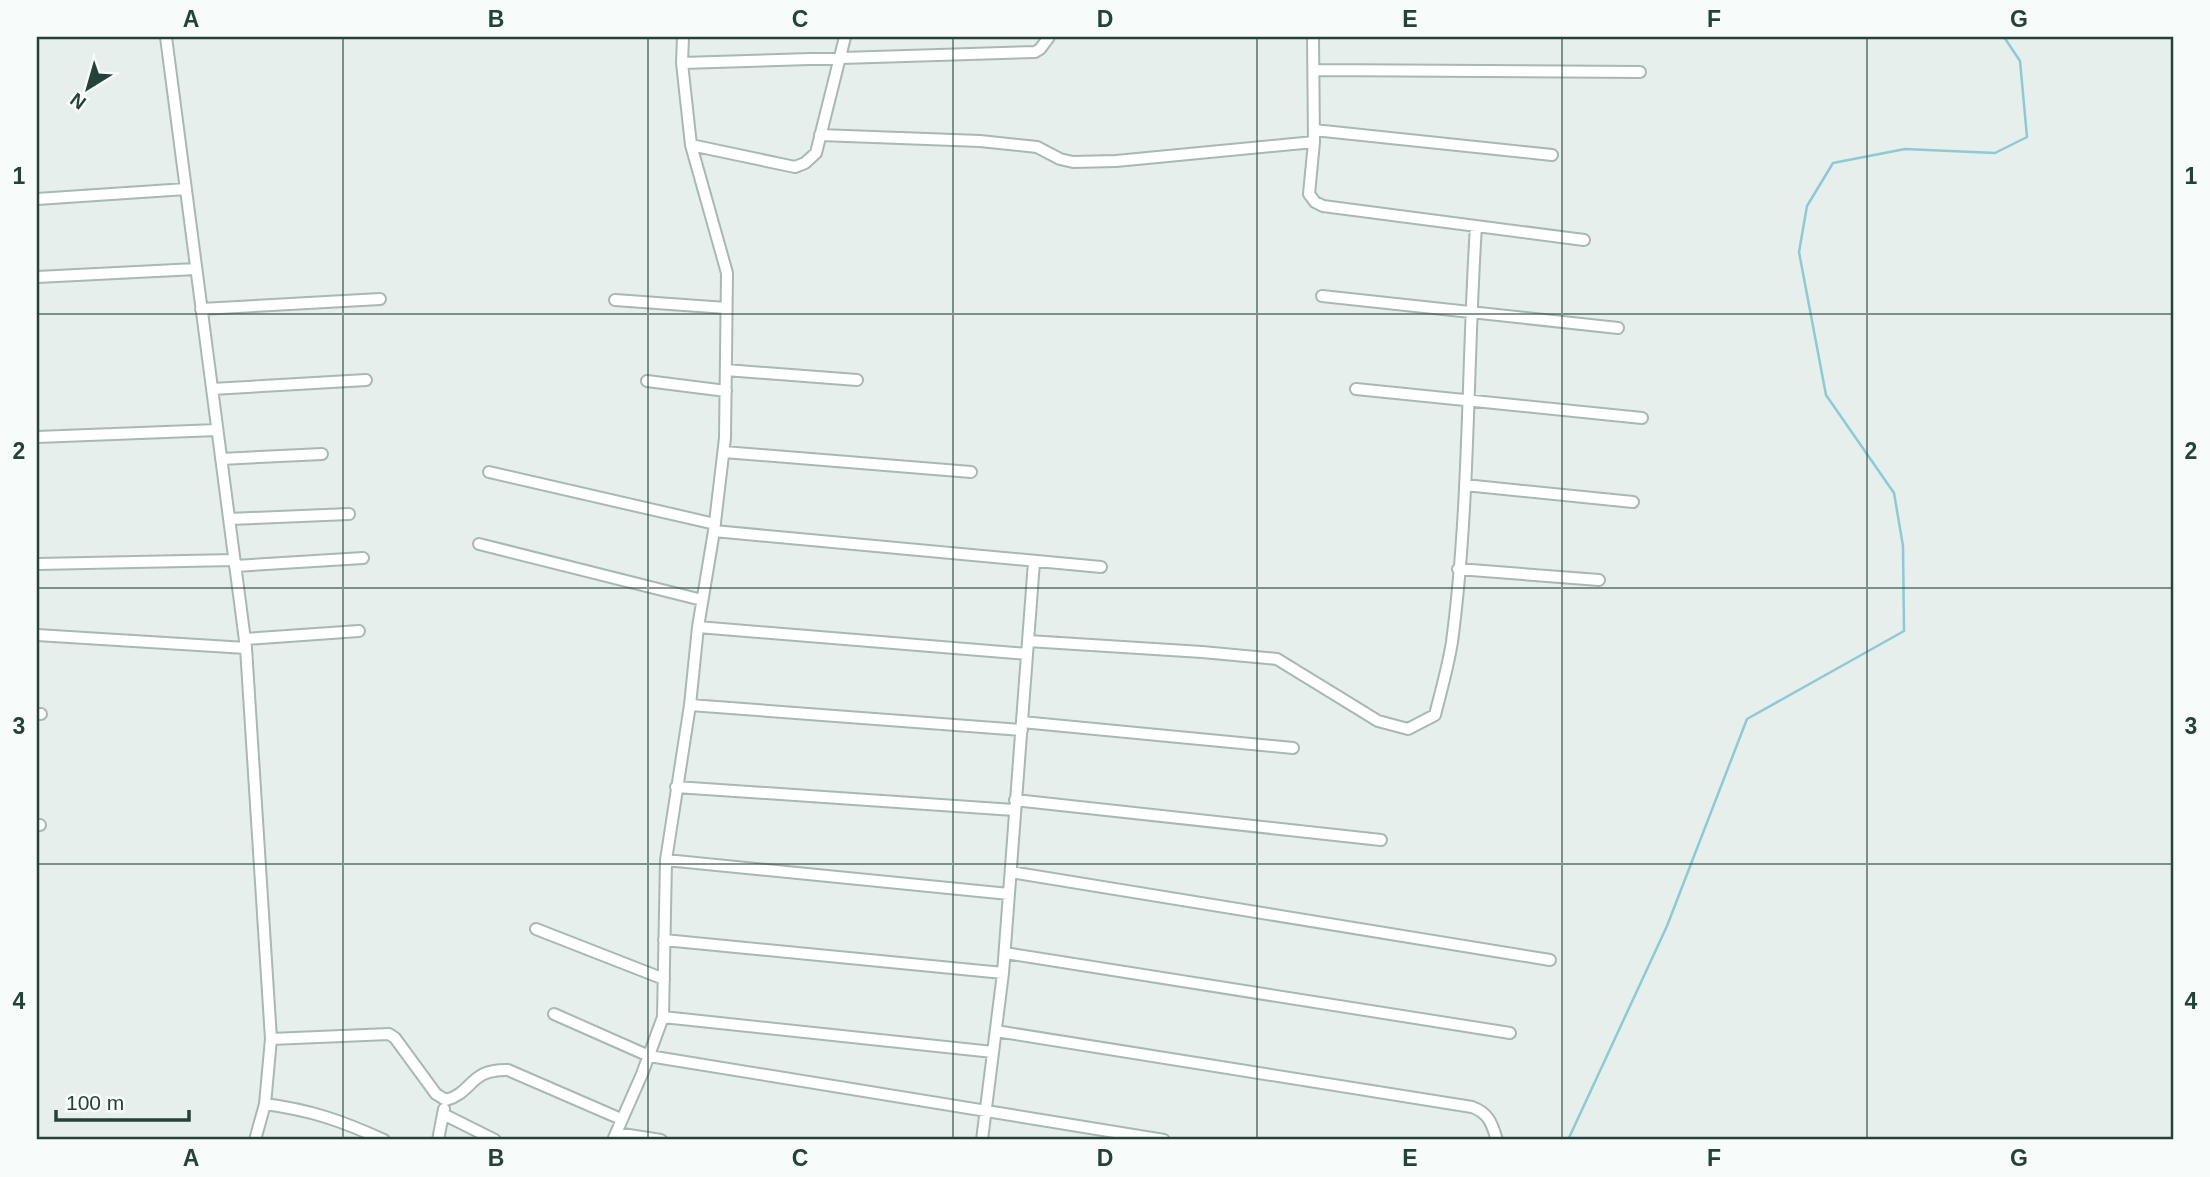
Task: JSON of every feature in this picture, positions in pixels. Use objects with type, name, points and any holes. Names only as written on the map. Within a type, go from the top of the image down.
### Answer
[{"type":"street","points":[[166,37],[245,643],[271,1039],[265,1104],[256,1140]]},
{"type":"street","points":[[661,1140],[615,1137],[663,1017],[666,860],[690,705],[698,627],[715,528],[724,452],[726,391],[727,273],[691,145],[682,63],[683,37]]},
{"type":"street","points":[[691,145],[794,167],[806,163],[816,153],[845,37]]},
{"type":"street","points":[[682,63],[1035,52],[1049,37]]},
{"type":"street","points":[[1313,37],[1314,142],[1309,194],[1315,202],[1323,206],[1584,240]]},
{"type":"street","points":[[1314,70],[1640,72]]},
{"type":"street","points":[[1314,130],[1552,155]]},
{"type":"street","points":[[820,135],[980,141],[1037,147],[1060,159],[1073,162],[1116,161],[1314,142]]},
{"type":"street","points":[[37,199],[186,189]]},
{"type":"street","points":[[1028,641],[1277,659],[1378,721],[1408,729],[1435,715],[1451,644],[1458,569],[1465,485],[1470,311],[1476,226]]},
{"type":"street","points":[[37,277],[196,269]]},
{"type":"street","points":[[1322,296],[1618,328]]},
{"type":"street","points":[[201,309],[380,299]]},
{"type":"street","points":[[615,300],[726,308]]},
{"type":"street","points":[[726,370],[857,380]]},
{"type":"street","points":[[212,389],[366,380]]},
{"type":"street","points":[[647,381],[726,391]]},
{"type":"street","points":[[1356,389],[1642,418]]},
{"type":"street","points":[[37,437],[217,430]]},
{"type":"street","points":[[724,452],[971,472]]},
{"type":"street","points":[[221,459],[322,454]]},
{"type":"street","points":[[489,472],[715,528],[1101,567]]},
{"type":"street","points":[[1465,485],[1633,502]]},
{"type":"street","points":[[229,519],[349,514]]},
{"type":"street","points":[[479,544],[702,600]]},
{"type":"street","points":[[37,564],[235,563],[363,558]]},
{"type":"street","points":[[982,1140],[1005,953],[1034,562]]},
{"type":"street","points":[[1458,569],[1599,580]]},
{"type":"street","points":[[698,627],[1027,654]]},
{"type":"street","points":[[37,635],[245,643],[359,631]]},
{"type":"street","points":[[690,705],[1022,726],[1293,748]]},
{"type":"street","points":[[676,787],[1015,805],[1381,839]]},
{"type":"street","points":[[666,860],[1009,894]]},
{"type":"street","points":[[1011,872],[1550,960]]},
{"type":"street","points":[[536,929],[664,979]]},
{"type":"street","points":[[664,940],[1003,973]]},
{"type":"street","points":[[1005,953],[1510,1033]]},
{"type":"street","points":[[554,1014],[649,1056],[1164,1140]]},
{"type":"street","points":[[663,1017],[993,1052]]},
{"type":"street","points":[[996,1031],[1472,1107],[1482,1110],[1492,1121],[1497,1140]]},
{"type":"street","points":[[271,1039],[390,1034],[436,1094],[446,1100]]},
{"type":"street","points":[[446,1100],[454,1097],[480,1075],[494,1070],[509,1070],[621,1119]]},
{"type":"street","points":[[438,1140],[446,1100]]},
{"type":"street","points":[[265,1104],[306,1110],[350,1124],[384,1140]]},
{"type":"street","points":[[443,1114],[495,1140]]},
{"type":"waterway","points":[[1568,1140],[1667,926],[1747,719],[1904,631],[1903,546],[1894,493],[1826,395],[1799,252],[1807,206],[1833,163],[1905,149],[1995,153],[2027,137],[2020,61],[2004,37]]}]
